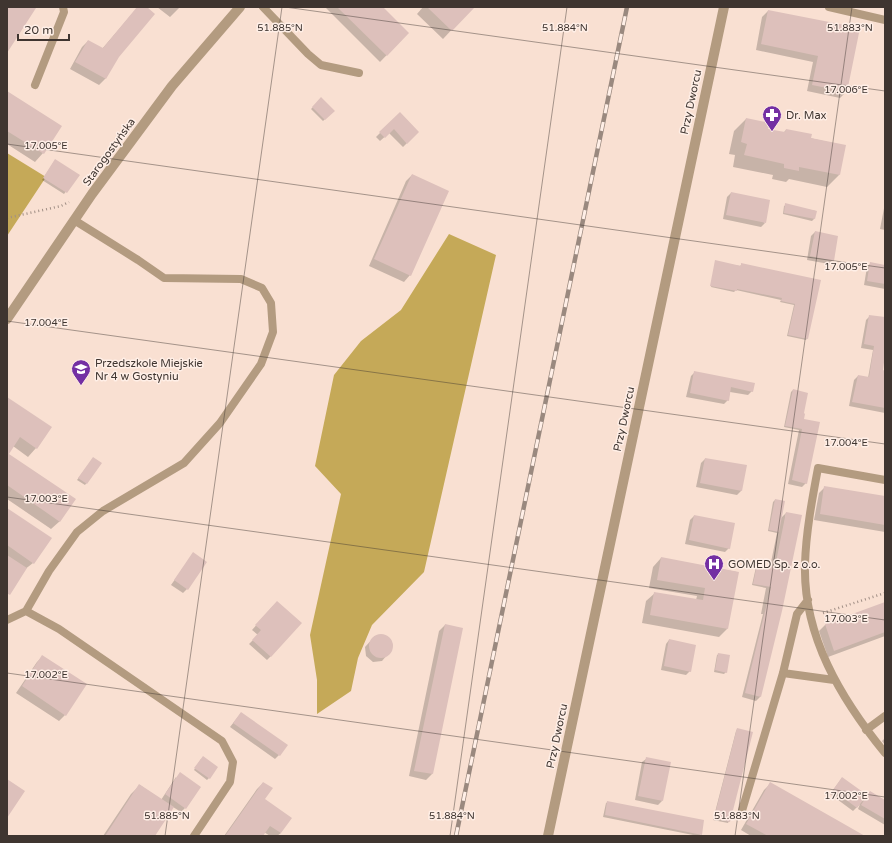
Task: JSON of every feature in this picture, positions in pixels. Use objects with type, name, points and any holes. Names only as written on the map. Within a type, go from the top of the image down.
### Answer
[{"type":"street","name":"Starogostyńska","points":[[7,319],[74,220],[172,86],[240,7]]},
{"type":"street","name":"Przy Dworcu","points":[[548,836],[724,7]]},
{"type":"lane","points":[[35,84],[64,12],[63,7]]},
{"type":"lane","points":[[263,7],[308,54],[322,65],[359,73]]},
{"type":"lane","points":[[829,7],[885,20]]},
{"type":"lane","points":[[7,620],[26,611],[49,571],[77,532],[103,511],[184,463],[220,423],[262,364],[273,332],[272,303],[262,288],[241,279],[164,278],[74,220]]},
{"type":"lane","points":[[885,480],[818,468],[808,520],[805,565],[808,600],[815,636],[834,680],[866,730],[885,753]]},
{"type":"lane","points":[[741,814],[783,673],[797,614],[808,600]]},
{"type":"lane","points":[[26,611],[59,629],[222,741],[233,762],[230,782],[194,836]]},
{"type":"lane","points":[[783,673],[834,680]]},
{"type":"lane","points":[[866,730],[885,716]]},
{"type":"path","points":[[8,218],[61,206]]},
{"type":"path","points":[[811,617],[885,593]]},
{"type":"shaded area","points":[[7,153],[46,177],[7,236]]},
{"type":"shaded area","points":[[449,234],[496,255],[424,572],[372,625],[358,658],[351,691],[317,714],[317,680],[310,635],[341,494],[315,466],[334,375],[361,341],[401,310]]},
{"type":"building","points":[[7,7],[36,8],[7,53]]},
{"type":"building","points":[[137,7],[147,7],[155,14],[119,57],[106,79],[75,62],[88,40],[103,48]]},
{"type":"building","points":[[337,7],[383,7],[409,33],[387,56]]},
{"type":"building","points":[[427,7],[475,7],[452,31]]},
{"type":"building","points":[[768,10],[860,28],[847,92],[812,85],[818,56],[761,44]]},
{"type":"building","points":[[7,91],[62,126],[44,154],[7,131]]},
{"type":"building","points":[[321,97],[335,111],[325,120],[312,107]]},
{"type":"building","points":[[400,112],[419,132],[407,144],[394,129],[385,138],[379,132]]},
{"type":"building","points":[[746,118],[770,123],[768,129],[785,132],[786,129],[812,134],[811,138],[846,145],[840,175],[799,167],[799,171],[784,168],[784,164],[744,155],[747,144],[741,142]]},
{"type":"building","points":[[55,159],[80,175],[67,193],[43,178]]},
{"type":"building","points":[[412,174],[449,191],[411,276],[374,259]]},
{"type":"building","points":[[731,192],[770,200],[766,223],[726,215]]},
{"type":"building","points":[[785,203],[817,211],[815,219],[784,213]]},
{"type":"building","points":[[815,231],[838,236],[834,261],[810,256]]},
{"type":"building","points":[[715,260],[741,266],[741,263],[821,280],[808,339],[788,335],[795,304],[781,301],[782,298],[737,289],[737,291],[710,286]]},
{"type":"building","points":[[870,262],[885,265],[885,284],[867,281]]},
{"type":"building","points":[[869,315],[885,317],[885,355],[883,370],[885,371],[885,408],[852,402],[858,375],[869,377],[874,346],[864,344]]},
{"type":"building","points":[[694,371],[755,383],[753,392],[731,387],[729,401],[690,393]]},
{"type":"building","points":[[793,389],[808,393],[804,419],[820,422],[807,484],[792,480],[802,429],[785,426]]},
{"type":"building","points":[[7,397],[52,427],[37,449],[20,437],[9,454],[76,499],[60,522],[7,485]]},
{"type":"building","points":[[93,457],[102,463],[87,484],[78,478]]},
{"type":"building","points":[[705,458],[747,465],[742,491],[700,483]]},
{"type":"building","points":[[824,486],[885,496],[885,525],[820,514]]},
{"type":"building","points":[[775,499],[785,501],[779,532],[769,530]]},
{"type":"building","points":[[7,508],[52,538],[34,564],[7,545]]},
{"type":"building","points":[[786,512],[802,515],[782,611],[761,697],[745,693],[771,587],[753,584],[757,564],[775,567]]},
{"type":"building","points":[[694,515],[735,523],[730,549],[689,540]]},
{"type":"building","points":[[193,552],[207,562],[188,590],[174,580]]},
{"type":"building","points":[[7,555],[27,568],[10,595],[7,593]]},
{"type":"building","points":[[661,557],[739,572],[728,629],[650,615],[654,592],[703,600],[705,588],[657,580]]},
{"type":"building","points":[[277,601],[302,623],[271,657],[252,640],[261,630],[255,625]]},
{"type":"building","points":[[885,602],[885,632],[834,651],[825,624]]},
{"type":"building","points":[[445,624],[463,628],[433,774],[414,771]]},
{"type":"building","points":[[381,634],[390,637],[393,646],[390,655],[381,658],[372,655],[369,646],[372,637]]},
{"type":"building","points":[[669,639],[696,645],[691,672],[664,666]]},
{"type":"building","points":[[718,653],[730,655],[727,673],[715,670]]},
{"type":"building","points":[[42,655],[87,684],[66,716],[22,686]]},
{"type":"building","points":[[241,712],[288,745],[280,756],[233,723]]},
{"type":"building","points":[[737,728],[753,732],[730,822],[714,818]]},
{"type":"building","points":[[203,756],[218,767],[210,779],[194,768]]},
{"type":"building","points":[[646,757],[671,762],[663,801],[638,796]]},
{"type":"building","points":[[180,772],[201,787],[186,809],[165,794]]},
{"type":"building","points":[[842,777],[867,795],[857,808],[833,790]]},
{"type":"building","points":[[7,779],[25,791],[7,818]]},
{"type":"building","points":[[263,782],[273,788],[265,799],[292,818],[281,833],[270,826],[263,836],[225,836]]},
{"type":"building","points":[[770,782],[865,836],[768,836],[746,824]]},
{"type":"building","points":[[139,784],[174,807],[155,836],[105,836]]},
{"type":"building","points":[[870,791],[885,800],[885,819],[861,805]]},
{"type":"building","points":[[607,801],[704,820],[702,835],[605,815]]},
{"type":"railway","points":[[456,836],[627,7]]},
{"type":"place","name":"Dr. Max","points":[[772,132]]},
{"type":"place","name":"Przedszkole Miejskie Nr 4 w Gostyniu","points":[[81,386]]},
{"type":"place","name":"GOMED Sp. z o.o.","points":[[714,581]]}]
